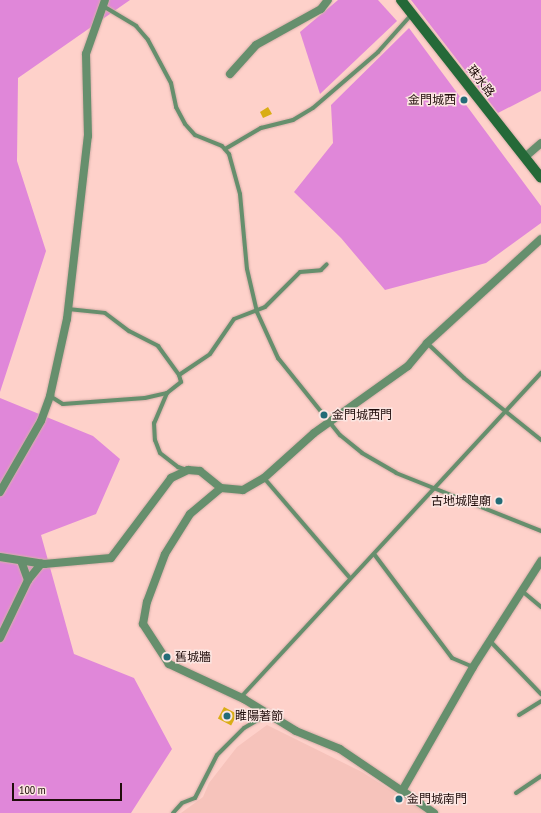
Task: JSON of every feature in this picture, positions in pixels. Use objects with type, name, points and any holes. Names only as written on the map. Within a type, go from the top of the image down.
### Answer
[{"type":"main road","name":"珠水路","points":[[401,0],[541,178]]},
{"type":"street","points":[[230,74],[256,45],[321,9],[328,0]]},
{"type":"street","points":[[0,492],[41,421],[50,396],[68,309],[88,136],[86,54],[104,3]]},
{"type":"street","points":[[524,157],[541,143]]},
{"type":"street","points":[[0,557],[41,564],[111,558],[160,489],[171,478],[188,470],[200,471],[221,488],[243,490],[264,478],[330,422],[408,366],[427,343],[541,238]]},
{"type":"street","points":[[221,488],[190,514],[165,554],[147,602],[143,624],[169,664],[241,698],[296,731],[340,749],[434,813]]},
{"type":"street","points":[[21,561],[28,580]]},
{"type":"street","points":[[402,791],[473,667],[541,561]]},
{"type":"street","points":[[0,638],[28,580],[41,564]]},
{"type":"lane","points":[[104,3],[136,26],[148,40],[171,83],[176,107],[185,124],[195,135],[225,149],[240,194],[247,269],[257,312],[278,358],[330,422],[362,453],[432,488],[541,531]]},
{"type":"lane","points":[[225,149],[261,128],[293,120],[313,108],[378,52],[412,14]]},
{"type":"lane","points":[[179,375],[210,354],[234,319],[257,312],[300,272],[321,270],[327,264]]},
{"type":"lane","points":[[50,396],[64,404],[145,398],[167,393],[181,382],[179,375],[158,346],[129,331],[105,313],[68,309]]},
{"type":"lane","points":[[427,343],[504,411],[541,440]]},
{"type":"lane","points":[[241,698],[350,578],[374,554],[432,488],[541,373]]},
{"type":"lane","points":[[167,393],[154,423],[155,440],[160,453],[178,467],[188,470]]},
{"type":"lane","points":[[264,478],[350,578]]},
{"type":"lane","points":[[374,554],[452,658],[473,667]]},
{"type":"lane","points":[[522,592],[541,607]]},
{"type":"lane","points":[[490,641],[541,694]]},
{"type":"lane","points":[[519,714],[541,701]]},
{"type":"lane","points":[[173,813],[182,804],[195,798],[217,755],[244,728],[269,714]]},
{"type":"lane","points":[[516,793],[541,776]]},
{"type":"shaded area","points":[[0,0],[130,0],[18,78],[17,161],[46,251],[0,392]]},
{"type":"shaded area","points":[[338,0],[378,0],[397,21],[320,94],[300,32]]},
{"type":"shaded area","points":[[411,0],[541,0],[541,91],[498,113]]},
{"type":"shaded area","points":[[409,28],[541,206],[541,223],[486,263],[385,290],[341,238],[294,192],[333,143],[331,105]]},
{"type":"shaded area","points":[[0,398],[93,436],[120,459],[96,514],[41,535],[74,654],[134,678],[172,749],[131,813],[0,813]]},
{"type":"shaded area","points":[[267,725],[362,772],[427,813],[181,813],[203,797],[209,783],[237,747]]},
{"type":"building","points":[[268,107],[272,114],[263,118],[260,112]]},
{"type":"building","name":"睢陽著節","points":[[224,707],[237,714],[231,726],[218,718]]},
{"type":"place","name":"金門城西","points":[[464,100]]},
{"type":"place","name":"金門城西門","points":[[324,415]]},
{"type":"place","name":"古地城隍廟","points":[[499,501]]},
{"type":"place","name":"舊城牆","points":[[167,657]]},
{"type":"place","name":"睢陽著節","points":[[227,716]]},
{"type":"place","name":"金門城南門","points":[[399,799]]}]
